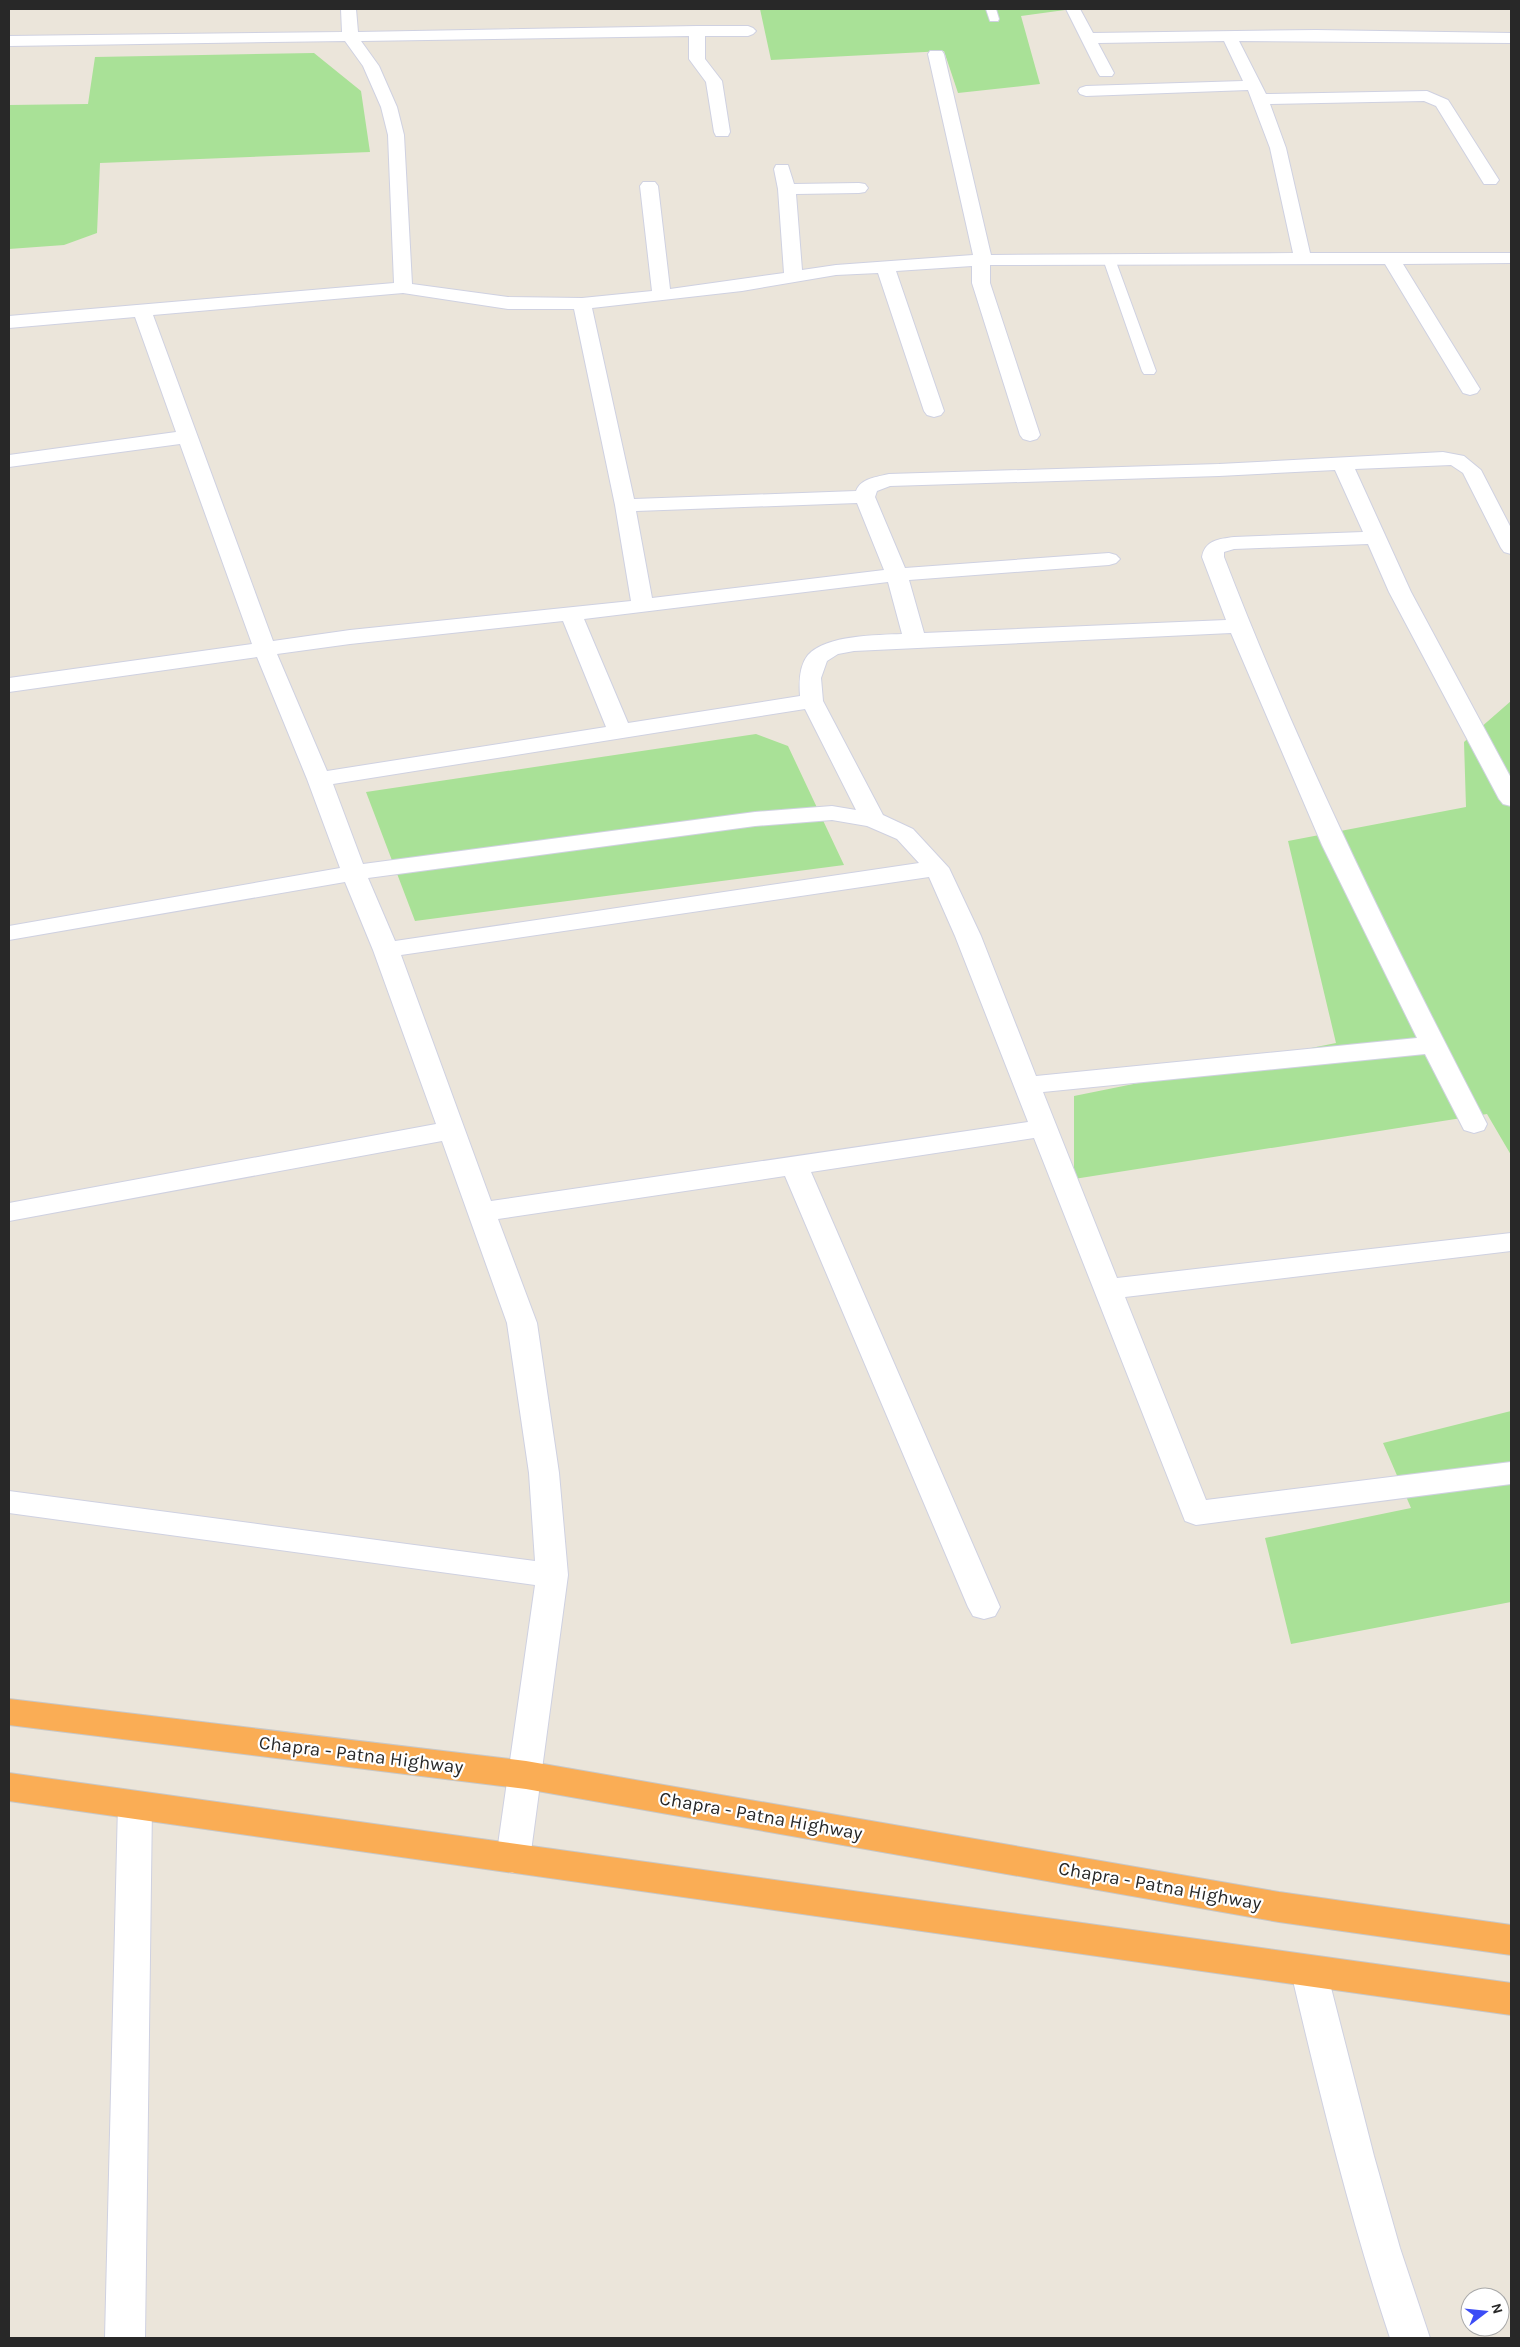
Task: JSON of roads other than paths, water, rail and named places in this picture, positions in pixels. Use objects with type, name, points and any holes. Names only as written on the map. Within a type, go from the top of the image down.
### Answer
[{"type":"highway","name":"Chapra - Patna Highway","points":[[9,1712],[526,1775],[1279,1907],[1511,1940]]},
{"type":"highway","points":[[9,1787],[1511,1999]]},
{"type":"street","points":[[349,9],[350,37],[371,66],[389,107],[396,135],[403,288]]},
{"type":"street","points":[[1073,10],[1106,73]]},
{"type":"street","points":[[697,31],[698,58],[700,64],[714,81],[722,132]]},
{"type":"street","points":[[9,41],[748,31]]},
{"type":"street","points":[[1087,38],[1373,35],[1511,38]]},
{"type":"street","points":[[1229,36],[1257,92],[1278,148],[1303,260]]},
{"type":"street","points":[[936,54],[984,260],[980,269],[981,283],[1030,435]]},
{"type":"street","points":[[1086,91],[1257,92],[1427,96],[1442,103],[1490,180]]},
{"type":"street","points":[[782,169],[787,189],[793,276]]},
{"type":"street","points":[[648,186],[662,296]]},
{"type":"street","points":[[787,189],[859,188]]},
{"type":"street","points":[[9,322],[403,288],[508,303],[582,304],[742,286],[793,276],[885,266],[984,260],[1511,258]]},
{"type":"street","points":[[1391,259],[1470,389]]},
{"type":"street","points":[[885,266],[934,411]]},
{"type":"street","points":[[582,304],[625,505],[643,606]]},
{"type":"street","points":[[142,310],[264,648],[319,779],[354,873],[386,950],[522,1323],[544,1474],[552,1575],[513,1859]]},
{"type":"street","points":[[9,461],[187,437]]},
{"type":"street","points":[[915,640],[897,574],[865,496],[867,488],[889,480],[1218,470],[1426,458],[1457,460],[1471,470],[1511,548]]},
{"type":"street","points":[[1342,463],[1400,592],[1511,799]]},
{"type":"street","points":[[625,505],[865,496]]},
{"type":"street","points":[[1375,538],[1234,543],[1221,545],[1214,550],[1213,557],[1238,626],[1372,927],[1474,1124]]},
{"type":"street","points":[[9,685],[264,648],[643,606],[897,574],[1108,559]]},
{"type":"street","points":[[570,614],[620,732]]},
{"type":"street","points":[[874,820],[812,701],[810,678],[817,658],[831,649],[854,644],[915,640],[1238,626]]},
{"type":"street","points":[[319,779],[812,701]]},
{"type":"street","points":[[9,933],[354,873],[755,819],[832,813],[874,820],[905,834],[937,868],[968,936],[1196,1513],[1511,1474]]},
{"type":"street","points":[[386,950],[937,868]]},
{"type":"street","points":[[1027,1086],[1433,1045]]},
{"type":"street","points":[[481,1212],[1043,1128]]},
{"type":"street","points":[[9,1212],[452,1130]]},
{"type":"street","points":[[794,1165],[984,1607]]},
{"type":"street","points":[[1107,1288],[1511,1242]]},
{"type":"street","points":[[9,1502],[552,1575]]},
{"type":"street","points":[[125,2338],[135,1805]]},
{"type":"street","points":[[1309,1972],[1347,2132],[1383,2260],[1410,2338]]},
{"type":"lane","points":[[1109,259],[1149,371]]}]
